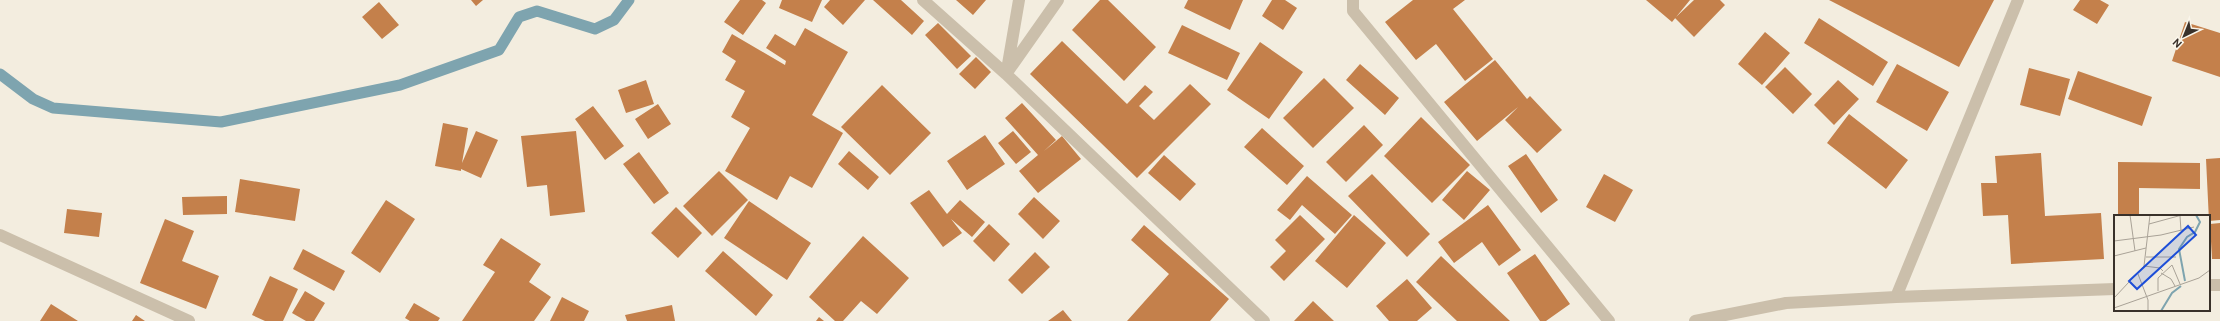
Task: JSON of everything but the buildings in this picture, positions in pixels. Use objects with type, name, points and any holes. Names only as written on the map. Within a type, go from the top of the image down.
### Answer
[{"type":"street","points":[[923,0],[1006,74],[1264,321]]},
{"type":"street","points":[[1006,74],[1019,0]]},
{"type":"street","points":[[1006,74],[1058,0]]},
{"type":"street","points":[[1353,0],[1354,11],[1608,321]]},
{"type":"street","points":[[1896,297],[2018,0]]},
{"type":"street","points":[[0,235],[190,321]]},
{"type":"street","points":[[1695,321],[1786,304],[1896,297],[2114,289]]},
{"type":"waterway","points":[[0,74],[33,99],[53,108],[221,122],[400,85],[499,50],[519,17],[537,11],[595,29],[614,20],[629,0]]}]
